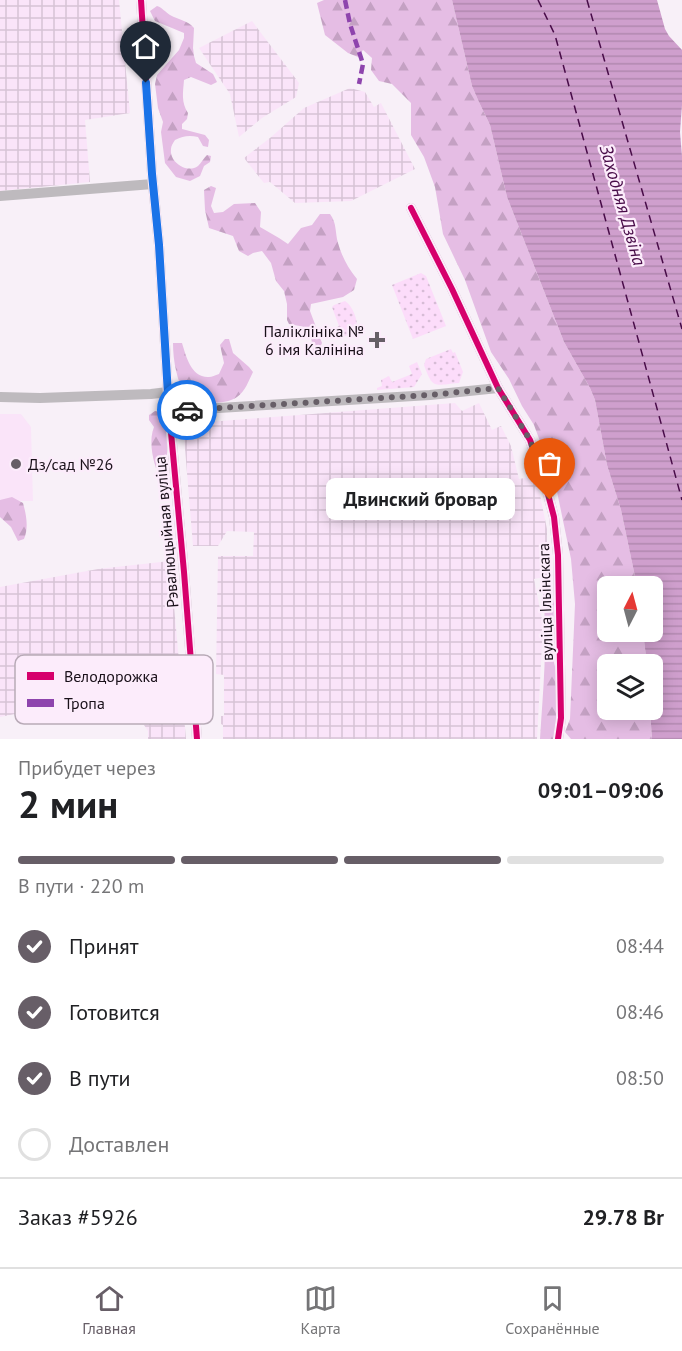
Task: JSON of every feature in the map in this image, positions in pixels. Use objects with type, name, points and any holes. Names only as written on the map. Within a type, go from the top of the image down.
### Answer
[{"type":"street","name":"Рэвалюцыйная вуліца","points":[[141,0],[169,411],[190,655]]},
{"type":"street","points":[[0,196],[153,184]]},
{"type":"street","name":"вуліца Ільінскага","points":[[411,208],[443,270],[498,388],[530,440],[545,483],[554,517],[558,555],[561,718],[558,739]]},
{"type":"street","points":[[169,411],[430,395],[498,388]]},
{"type":"street","points":[[0,397],[40,398],[168,392]]},
{"type":"street","name":"Рэвалюцыйная вуліца","points":[[196,724],[197,739]]},
{"type":"shaded area","points":[[0,0],[119,0],[130,113],[85,120],[90,182],[0,191]]},
{"type":"shaded area","points":[[252,21],[299,83],[296,97],[262,118],[239,137],[230,94],[199,48]]},
{"type":"shaded area","points":[[350,88],[365,92],[374,107],[381,103],[415,169],[351,201],[295,203],[270,182],[264,183],[244,158],[304,108]]},
{"type":"shaded area","points":[[421,273],[426,276],[446,326],[413,339],[392,285]]},
{"type":"shaded area","points":[[345,301],[354,314],[357,330],[343,337],[334,337],[331,330],[339,326],[332,307]]},
{"type":"shaded area","points":[[451,349],[453,353],[455,352],[463,372],[459,383],[439,385],[432,382],[424,365],[426,359]]},
{"type":"shaded area","points":[[417,362],[422,374],[414,387],[377,390],[382,386],[381,380],[389,376],[392,382],[412,374],[409,366]]},
{"type":"shaded area","points":[[455,403],[462,411],[479,403],[492,430],[501,426],[511,446],[519,479],[536,476],[547,529],[549,576],[534,579],[543,624],[537,739],[223,739],[221,716],[224,716],[224,675],[216,674],[218,556],[253,556],[254,532],[227,531],[218,546],[193,546],[183,424]]},
{"type":"shaded area","name":"Дз/сад №26","points":[[0,414],[21,414],[31,427],[33,501],[0,501]]},
{"type":"shaded area","points":[[170,561],[178,655],[15,655],[15,714],[0,717],[0,587],[98,569]]},
{"type":"shaded area","points":[[143,724],[185,724],[186,739],[148,739],[148,731]]},
{"type":"green space","points":[[324,0],[452,0],[472,86],[490,125],[507,197],[564,342],[595,400],[607,465],[621,510],[635,576],[597,576],[597,642],[644,642],[646,654],[597,654],[597,720],[651,720],[652,739],[571,739],[565,732],[570,719],[575,604],[571,559],[555,482],[534,425],[509,379],[491,352],[465,280],[443,234],[435,187],[424,157],[411,135],[411,103],[392,84],[379,81],[371,70],[372,58],[363,50],[358,57],[348,53],[325,35],[317,3]]},
{"type":"green space","points":[[157,6],[194,28],[193,48],[196,63],[213,74],[217,82],[211,85],[191,77],[184,80],[183,101],[188,113],[182,129],[205,135],[209,140],[208,147],[203,146],[198,137],[186,136],[175,140],[171,147],[171,154],[176,162],[189,169],[198,166],[207,155],[211,156],[210,162],[204,166],[200,176],[190,181],[176,177],[165,163],[161,132],[163,122],[158,108],[155,84],[157,75],[179,50],[184,33],[155,21],[150,11]]},
{"type":"green space","points":[[211,186],[216,188],[211,206],[214,213],[223,212],[234,204],[255,203],[261,212],[260,227],[288,244],[301,228],[312,225],[320,214],[330,214],[332,217],[341,253],[357,279],[354,290],[343,297],[311,304],[310,311],[322,343],[318,352],[313,351],[310,329],[289,324],[284,291],[276,281],[271,263],[262,251],[248,256],[239,251],[233,236],[209,228],[204,190]]},
{"type":"green space","points":[[225,339],[229,339],[233,353],[253,372],[245,389],[237,397],[225,402],[185,397],[176,370],[173,343],[182,343],[194,370],[198,374],[209,377],[219,374],[224,363],[220,345]]},
{"type":"green space","points":[[155,411],[161,413],[165,420],[167,465],[160,468],[156,468],[153,458],[151,442],[154,427],[149,420],[149,415]]},
{"type":"green space","points":[[12,497],[23,503],[26,516],[26,534],[24,539],[18,541],[11,527],[0,517],[0,500]]},
{"type":"green space","points":[[551,593],[554,603],[552,654],[557,675],[558,719],[555,739],[540,739],[545,648],[543,594]]},
{"type":"water","name":"Заходняя Дзвіна","points":[[452,0],[657,0],[665,29],[682,50],[680,132],[682,156],[682,739],[652,739],[651,720],[663,720],[663,654],[646,654],[644,642],[663,642],[663,576],[635,576],[621,510],[607,465],[595,400],[564,342],[507,197],[490,125],[472,86]]},
{"type":"ferry route","points":[[538,0],[555,35],[682,500]]},
{"type":"ferry route","points":[[587,0],[682,329]]},
{"type":"marked path","points":[[345,0],[363,64],[359,84]]},
{"type":"cycle path","points":[[141,0],[169,411],[190,655]]},
{"type":"cycle path","points":[[411,208],[498,388],[530,440],[545,483],[554,517],[558,555],[561,718],[558,739]]},
{"type":"cycle path","points":[[196,724],[197,739]]},
{"type":"way so far","points":[[187,410],[430,395],[498,388],[530,440],[550,500]]},
{"type":"place","name":"Паліклініка № 6 імя Калініна","points":[[377,340]]},
{"type":"place","name":"Дз/сад №26","points":[[16,464]]},
{"type":"place","name":"Двинский бровар","points":[[550,500]]},
{"type":"route","points":[[146,83],[169,411],[187,410]]}]
